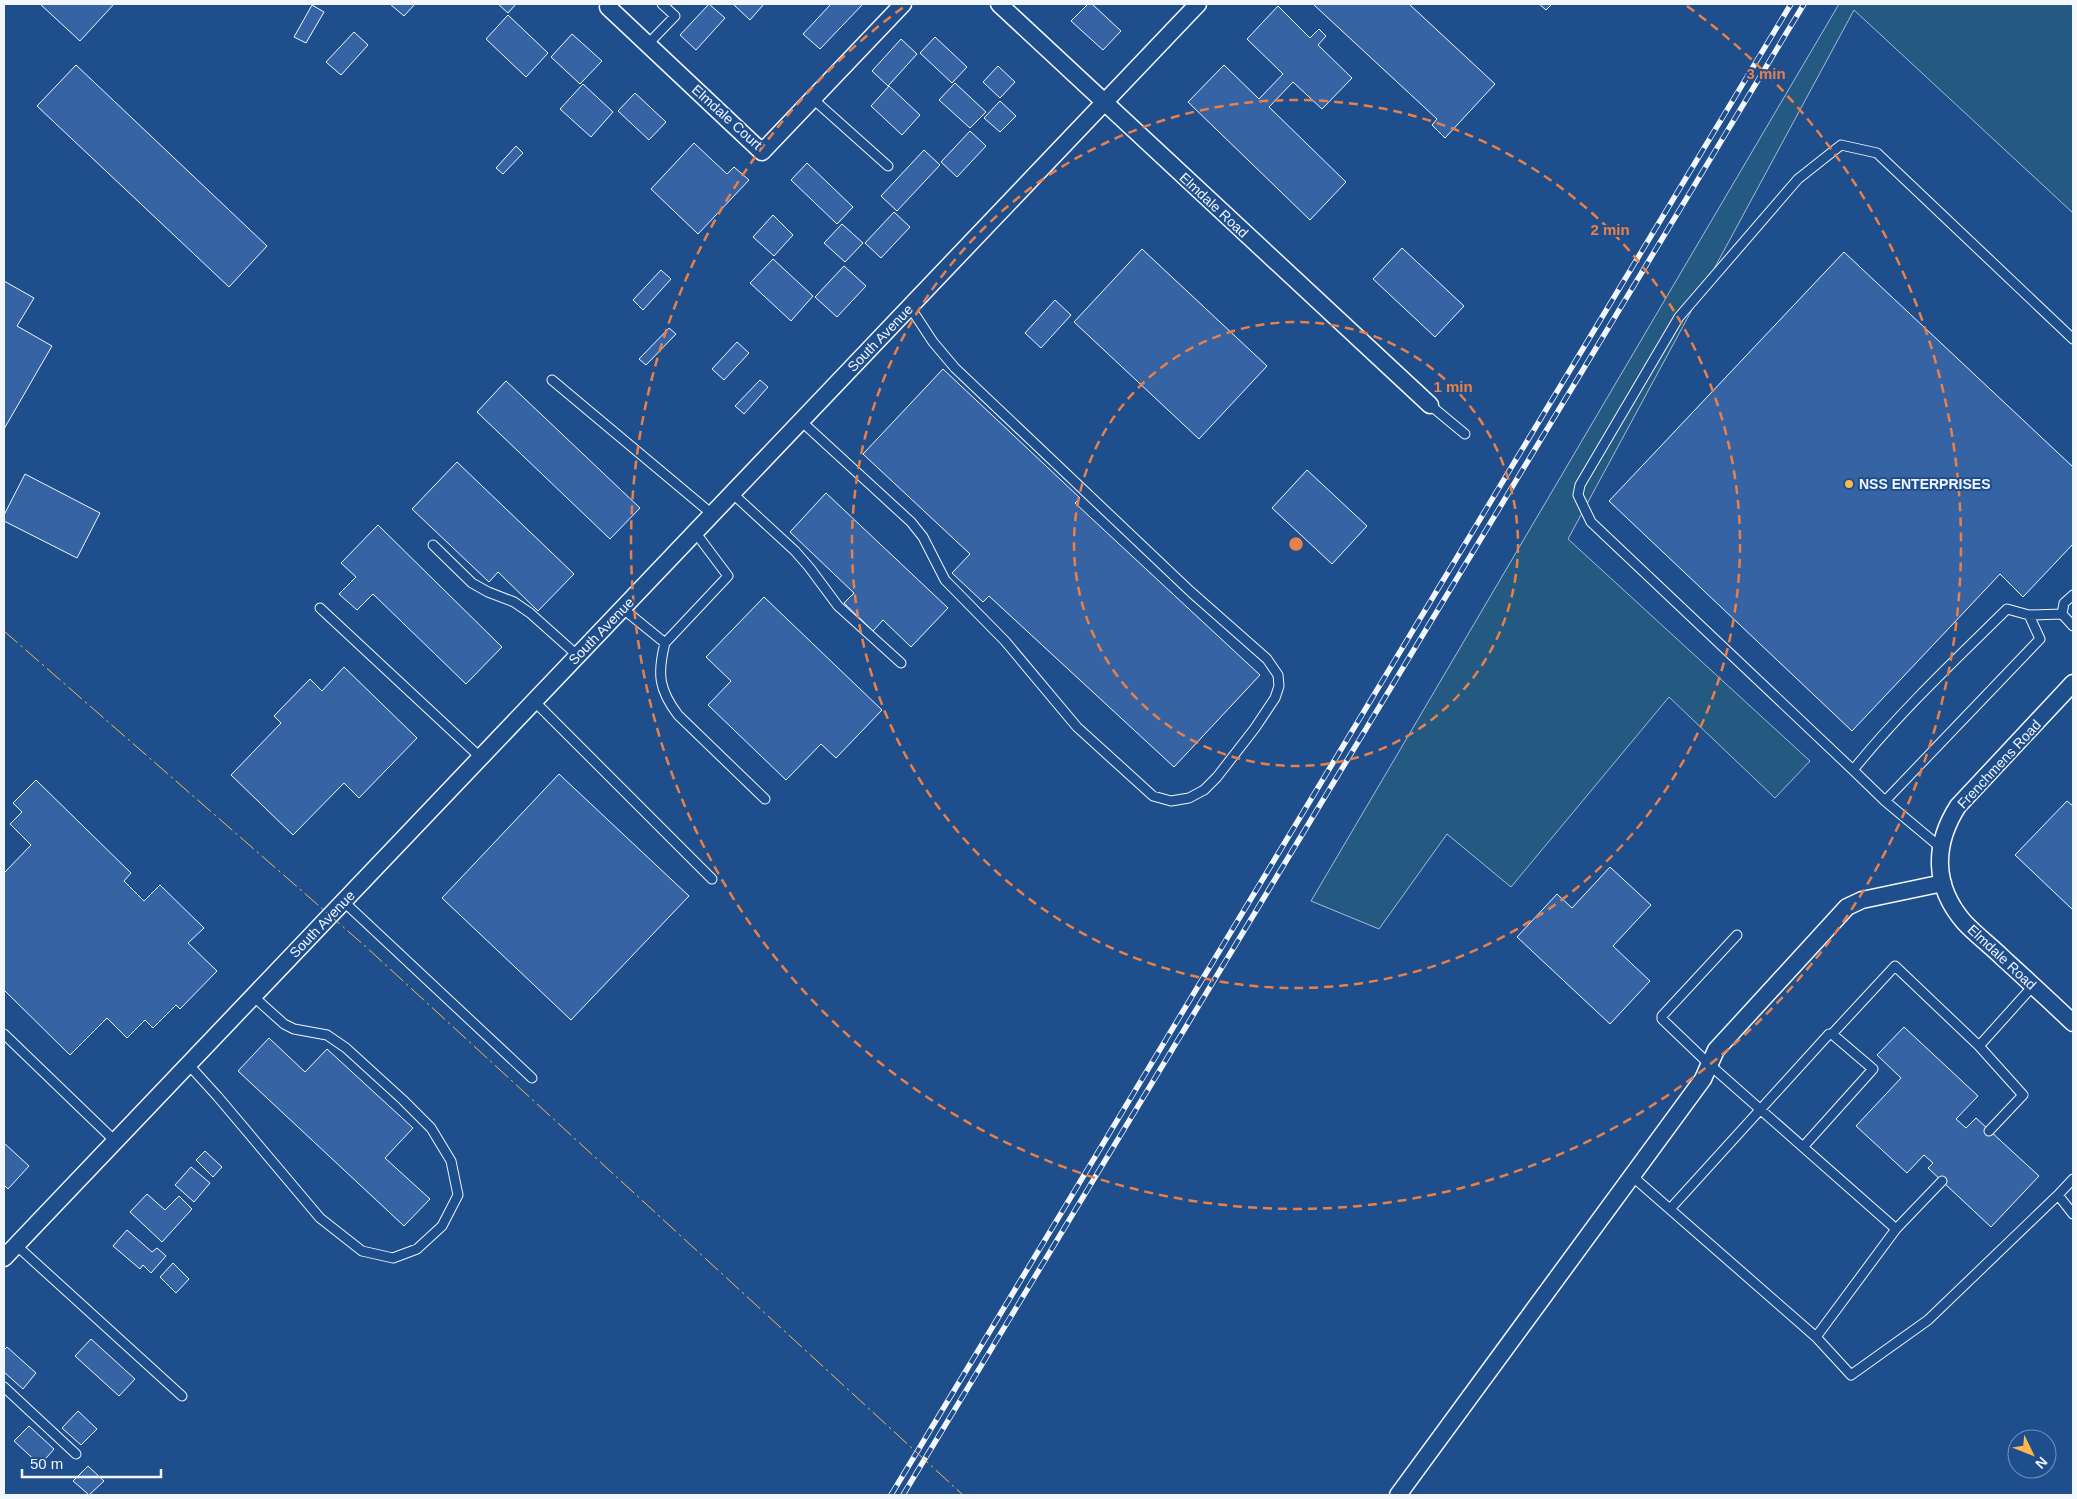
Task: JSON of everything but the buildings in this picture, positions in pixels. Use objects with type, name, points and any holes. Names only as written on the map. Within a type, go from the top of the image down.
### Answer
[{"type":"street","name":"Elmdale Court","points":[[610,5],[648,44],[762,152],[903,4]]},
{"type":"street","name":"Elmdale Road","points":[[999,4],[1430,405]]},
{"type":"street","name":"South Avenue","points":[[4,1258],[1198,4]]},
{"type":"street","name":"Frenchmens Road","points":[[1943,883],[1940,847],[1950,819],[1958,806],[2072,686]]},
{"type":"street","name":"Elmdale Road","points":[[1943,883],[1955,909],[1965,923],[2073,1023]]},
{"type":"street","points":[[1398,1495],[1704,1079],[1716,1050],[1847,907],[1862,900],[1943,883]]},
{"type":"lane","points":[[648,44],[675,16],[662,4]]},
{"type":"lane","points":[[813,99],[888,166]]},
{"type":"lane","points":[[1940,847],[1885,801],[1591,522],[1578,495],[1580,485],[1679,317],[1798,180],[1840,145],[1876,153],[2073,339]]},
{"type":"lane","points":[[801,420],[911,522],[923,537],[945,580],[1005,640],[1077,727],[1128,775],[1153,796],[1171,800],[1189,798],[1204,790],[1217,777],[1255,728],[1275,698],[1279,686],[1278,675],[1267,659],[1191,592],[955,368],[933,342],[910,307]]},
{"type":"lane","points":[[552,380],[712,514]]},
{"type":"lane","points":[[1430,405],[1465,434]]},
{"type":"lane","points":[[732,493],[795,551],[809,566],[838,606],[901,663]]},
{"type":"lane","points":[[695,532],[728,576],[665,644],[660,661],[661,683],[667,699],[678,715],[765,799]]},
{"type":"lane","points":[[433,545],[472,583],[488,592],[514,602],[530,613],[577,656]]},
{"type":"lane","points":[[2062,614],[2064,603],[2073,595]]},
{"type":"lane","points":[[320,608],[480,757]]},
{"type":"lane","points":[[622,608],[665,644]]},
{"type":"lane","points":[[1853,770],[1873,746],[1956,658],[2007,609],[2029,615],[2062,614],[2073,626]]},
{"type":"lane","points":[[1885,801],[2040,639],[2029,615]]},
{"type":"lane","points":[[534,702],[712,879]]},
{"type":"lane","points":[[344,901],[532,1078]]},
{"type":"lane","points":[[1737,935],[1662,1016],[1662,1019],[1710,1065],[1896,1229]]},
{"type":"lane","points":[[1670,1209],[1829,1034],[1832,1034],[1895,966],[1979,1046],[2023,1095],[1990,1131]]},
{"type":"lane","points":[[1979,1046],[2033,986]]},
{"type":"lane","points":[[188,1064],[320,1218],[362,1251],[393,1258],[417,1249],[442,1226],[458,1195],[451,1161],[430,1128],[403,1100],[346,1048],[327,1035],[294,1029],[284,1024],[253,996]]},
{"type":"lane","points":[[4,1034],[115,1141]]},
{"type":"lane","points":[[1803,1147],[1873,1069],[1832,1034]]},
{"type":"lane","points":[[1632,1176],[1816,1337],[1851,1374],[1928,1320],[2073,1179]]},
{"type":"lane","points":[[1816,1337],[1896,1229],[1942,1181]]},
{"type":"lane","points":[[2058,1195],[2073,1214]]},
{"type":"lane","points":[[16,1245],[182,1396]]},
{"type":"lane","points":[[4,1387],[76,1454]]},
{"type":"shaded area","points":[[1839,4],[2073,4],[2073,213],[1854,10],[1568,539],[1810,761],[1775,798],[1669,697],[1511,887],[1447,834],[1379,929],[1311,901]]},
{"type":"railway","points":[[891,1495],[1791,4]]},
{"type":"railway","points":[[903,1495],[1804,4]]},
{"type":"power","points":[[4,631],[365,946],[963,1495]]},
{"type":"place","name":"NSS ENTERPRISES","points":[[1849,484]]}]
